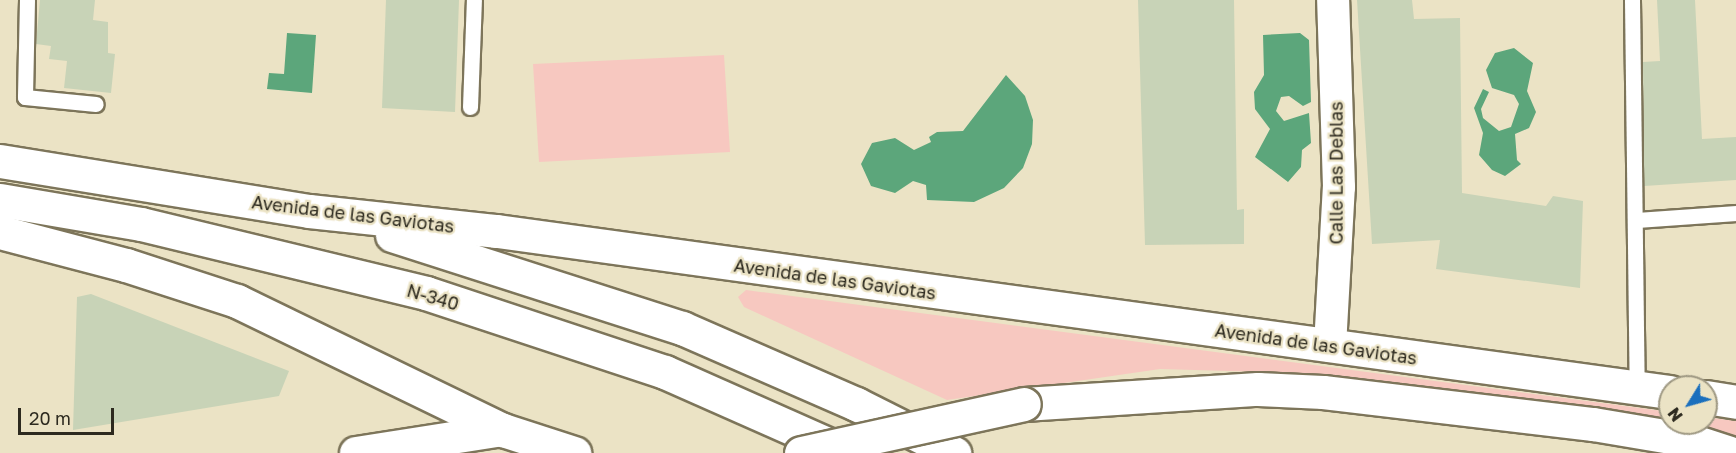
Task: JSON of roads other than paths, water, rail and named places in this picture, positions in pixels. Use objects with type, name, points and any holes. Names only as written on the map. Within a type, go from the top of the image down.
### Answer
[{"type":"main road","name":"Avenida de las Gaviotas","points":[[0,161],[309,211],[497,231],[1658,390]]},
{"type":"main road","name":"N-340","points":[[0,200],[141,224],[426,293],[664,372],[848,453]]},
{"type":"main road","points":[[309,211],[470,258],[682,328],[856,404],[954,453]]},
{"type":"main road","points":[[0,232],[126,265],[237,301],[503,430],[574,453]]},
{"type":"main road","points":[[801,453],[1024,404],[1258,389],[1323,392],[1593,424],[1694,441],[1730,453]]},
{"type":"main road","points":[[1718,399],[1736,402]]},
{"type":"street","name":"Calle Las Deblas","points":[[1330,346],[1339,187],[1333,0]]},
{"type":"street","points":[[356,453],[503,430]]},
{"type":"lane","points":[[27,0],[25,97],[96,104]]},
{"type":"lane","points":[[470,107],[474,0]]},
{"type":"lane","points":[[1632,0],[1637,220],[1637,387]]},
{"type":"lane","points":[[1637,220],[1736,213]]}]
